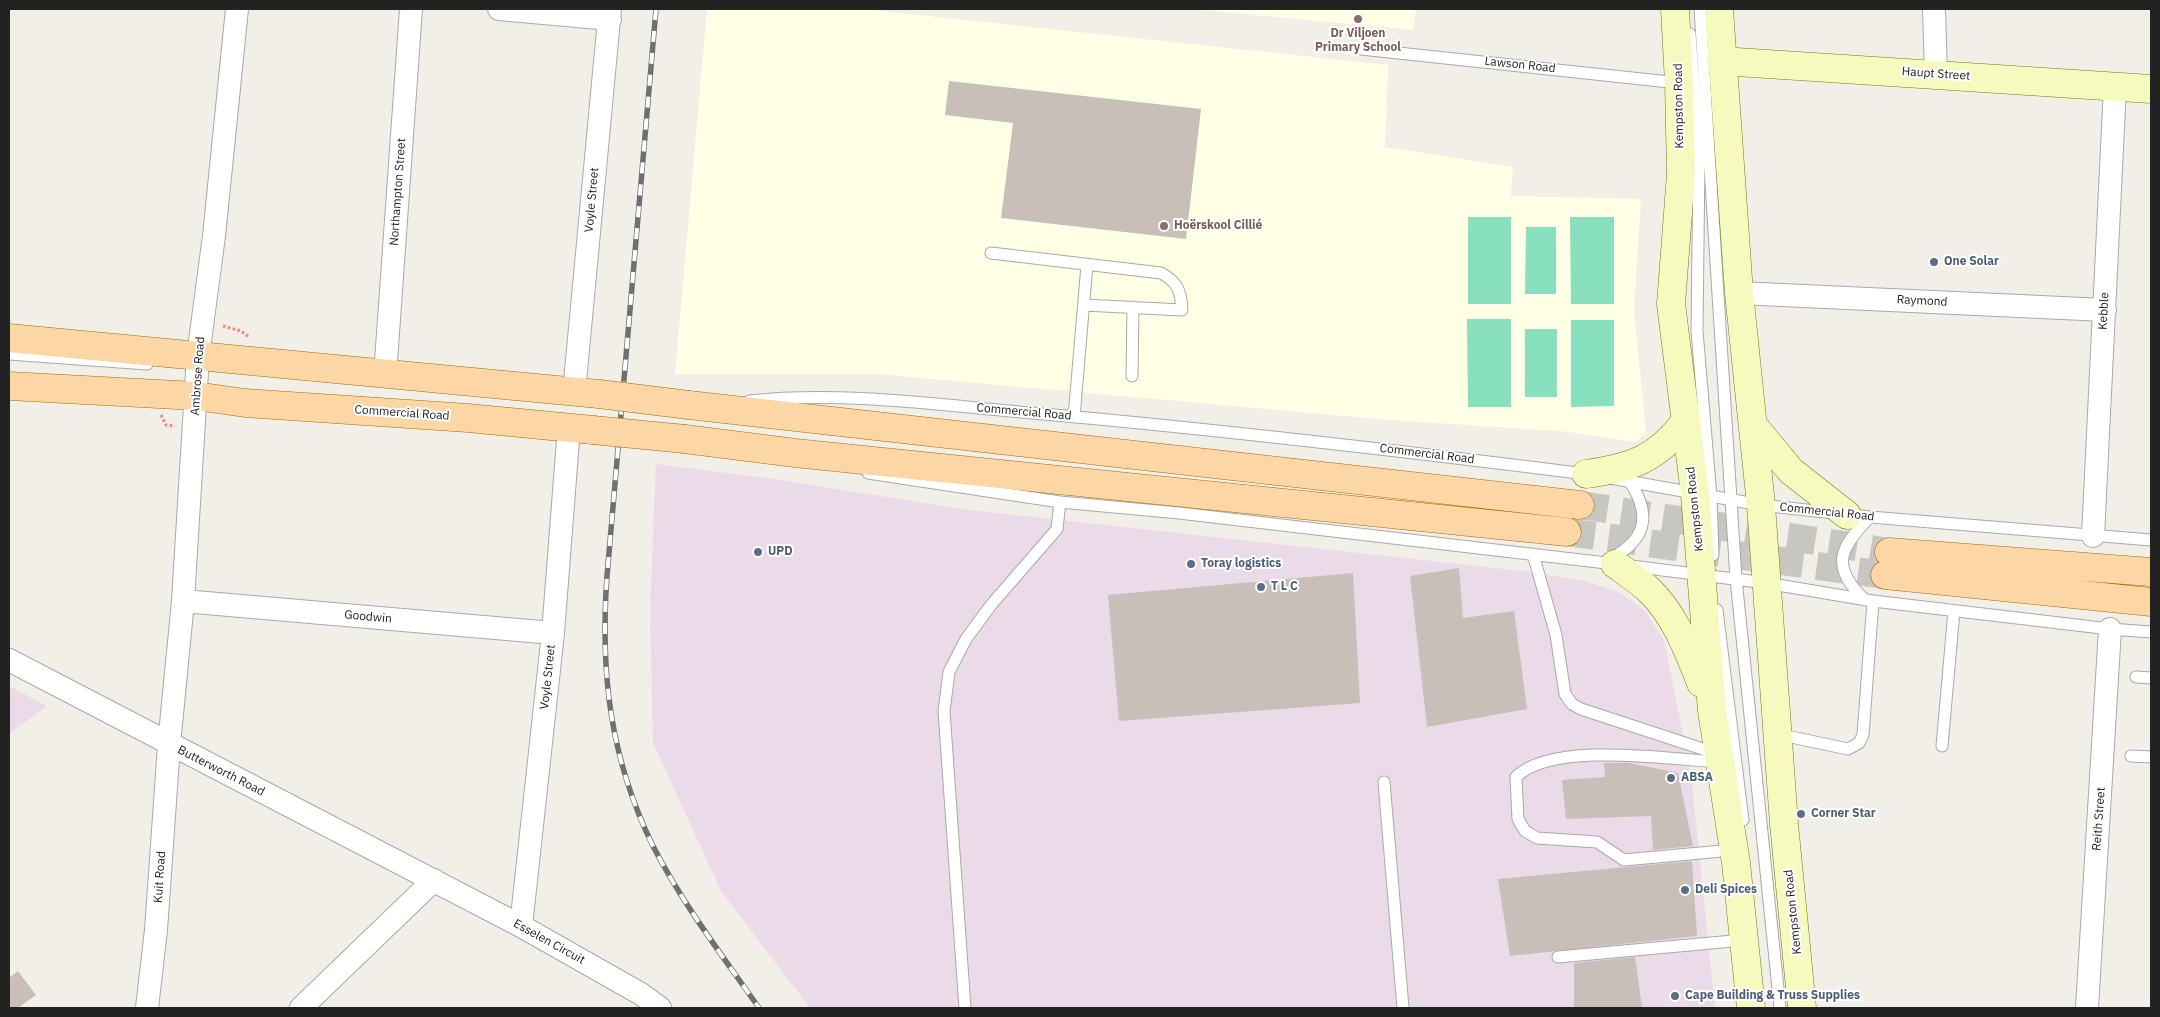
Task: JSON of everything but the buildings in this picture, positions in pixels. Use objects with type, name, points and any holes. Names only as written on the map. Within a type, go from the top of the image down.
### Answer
[{"type":"main road","name":"Kempston Road","points":[[1719,9],[1721,61],[1739,293],[1761,506],[1777,734],[1802,1008]]},
{"type":"main road","name":"Kempston Road","points":[[1682,14],[1679,83],[1681,174],[1671,304],[1685,422],[1703,496],[1711,583],[1712,710],[1718,758],[1741,843],[1744,940],[1751,1008]]},
{"type":"main road","name":"Haupt Street","points":[[1721,61],[2151,89]]},
{"type":"main road","name":"Commercial Road","points":[[9,338],[586,393],[1580,505]]},
{"type":"main road","name":"Commercial Road","points":[[9,386],[196,396],[245,402],[468,418],[685,439],[795,454],[1567,532]]},
{"type":"main road","points":[[1586,474],[1618,470],[1647,458],[1668,442],[1685,422]]},
{"type":"main road","points":[[1753,425],[1791,471],[1859,516]]},
{"type":"main road","points":[[1610,563],[1648,590],[1679,630],[1712,710]]},
{"type":"main road","points":[[2151,572],[1887,563],[2151,602]]},
{"type":"street","name":"Ambrose Road","points":[[169,745],[183,601],[198,356],[214,236],[237,9]]},
{"type":"street","name":"Northampton Street","points":[[385,375],[411,9]]},
{"type":"street","points":[[499,9],[610,14]]},
{"type":"street","points":[[1935,9],[1936,74]]},
{"type":"street","name":"Voyle Street","points":[[586,393],[610,14]]},
{"type":"street","name":"Kebble","points":[[2093,536],[2115,87]]},
{"type":"street","name":"Raymond","points":[[1739,293],[2105,310]]},
{"type":"street","name":"Voyle Street","points":[[521,926],[553,633],[581,429]]},
{"type":"street","name":"Goodwin","points":[[183,601],[553,633]]},
{"type":"street","name":"Reith Street","points":[[2087,1008],[2110,629]]},
{"type":"street","name":"Butterworth Road","points":[[9,660],[169,745],[434,880]]},
{"type":"street","name":"Kuit Road","points":[[147,1008],[156,930],[169,745]]},
{"type":"street","points":[[301,1008],[434,880]]},
{"type":"street","name":"Esselen Circuit","points":[[434,880],[521,926],[641,994],[660,1008]]},
{"type":"lane","points":[[1700,9],[1736,579],[1780,1008]]},
{"type":"lane","points":[[1682,14],[1699,157],[1697,331],[1703,496]]},
{"type":"lane","name":"Lawson Road","points":[[1362,49],[1679,83]]},
{"type":"lane","points":[[991,253],[1088,266],[1161,273],[1170,278],[1181,293],[1182,310],[1084,305]]},
{"type":"lane","points":[[1074,417],[1088,266]]},
{"type":"lane","points":[[1132,376],[1133,308]]},
{"type":"lane","points":[[9,354],[164,365],[198,356]]},
{"type":"lane","points":[[9,374],[157,386],[196,396]]},
{"type":"lane","name":"Commercial Road","points":[[695,405],[822,396],[890,399],[1190,426],[1586,474],[1761,506],[2151,540]]},
{"type":"lane","name":"Commercial Road","points":[[795,454],[856,471],[1060,502],[1180,513],[1610,563],[1711,583],[1736,579],[1869,601],[2151,632]]},
{"type":"lane","points":[[1610,563],[1629,546],[1643,528],[1642,506],[1630,482]]},
{"type":"lane","points":[[965,1008],[944,711],[949,672],[966,639],[991,605],[1057,529],[1060,502]]},
{"type":"lane","points":[[1777,734],[1848,748],[1859,744],[1863,736],[1869,601],[1848,583],[1842,563],[1859,516]]},
{"type":"lane","points":[[1533,554],[1556,635],[1565,694],[1572,704],[1581,709],[1718,758]]},
{"type":"lane","points":[[1711,583],[1741,843],[1750,877]]},
{"type":"lane","points":[[1942,746],[1954,611]]},
{"type":"lane","points":[[2136,677],[2151,678]]},
{"type":"lane","points":[[1718,758],[1596,754],[1536,764],[1526,768],[1516,777],[1518,819],[1525,831],[1536,838],[1597,842],[1624,860],[1741,843]]},
{"type":"lane","points":[[2131,756],[2151,756]]},
{"type":"lane","points":[[1384,782],[1403,1008]]},
{"type":"lane","points":[[1558,957],[1744,940]]},
{"type":"shaded area","name":"Hoërskool Cillié","points":[[707,9],[862,9],[1388,65],[1385,147],[1513,167],[1511,196],[1641,199],[1634,309],[1646,433],[1635,442],[1561,431],[1390,420],[877,374],[675,374]]},
{"type":"shaded area","name":"Dr Viljoen Primary School","points":[[1192,9],[1416,9],[1413,30]]},
{"type":"shaded area","points":[[656,464],[775,479],[961,509],[1523,571],[1585,581],[1619,592],[1645,611],[1664,640],[1691,774],[1715,1008],[810,1008],[721,891],[653,743],[650,609]]},
{"type":"shaded area","points":[[9,686],[47,706],[9,734]]},
{"type":"green space","points":[[1468,217],[1511,217],[1511,304],[1468,304]]},
{"type":"green space","points":[[1570,217],[1614,217],[1614,304],[1571,304]]},
{"type":"green space","points":[[1526,227],[1556,227],[1556,294],[1525,294]]},
{"type":"green space","points":[[1467,319],[1511,319],[1511,407],[1468,407]]},
{"type":"green space","points":[[1571,320],[1614,320],[1614,406],[1571,407]]},
{"type":"green space","points":[[1525,329],[1557,329],[1557,397],[1525,397]]},
{"type":"tunnel","points":[[1580,505],[1889,552]]},
{"type":"tunnel","points":[[1567,532],[1885,575]]},
{"type":"railway","points":[[656,9],[607,576],[605,612],[607,681],[611,714],[627,780],[638,813],[653,846],[690,908],[759,1008]]},
{"type":"place","name":"Dr Viljoen Primary School","points":[[1358,19]]},
{"type":"place","name":"Hoërskool Cillié","points":[[1164,226]]},
{"type":"place","name":"One Solar","points":[[1934,262]]},
{"type":"place","name":"UPD","points":[[758,552]]},
{"type":"place","name":"Toray logistics","points":[[1191,564]]},
{"type":"place","name":"T L C","points":[[1261,587]]},
{"type":"place","name":"ABSA","points":[[1671,778]]},
{"type":"place","name":"Corner Star","points":[[1801,814]]},
{"type":"place","name":"Deli Spices","points":[[1685,890]]},
{"type":"place","name":"Cape Building & Truss Supplies","points":[[1675,996]]}]
